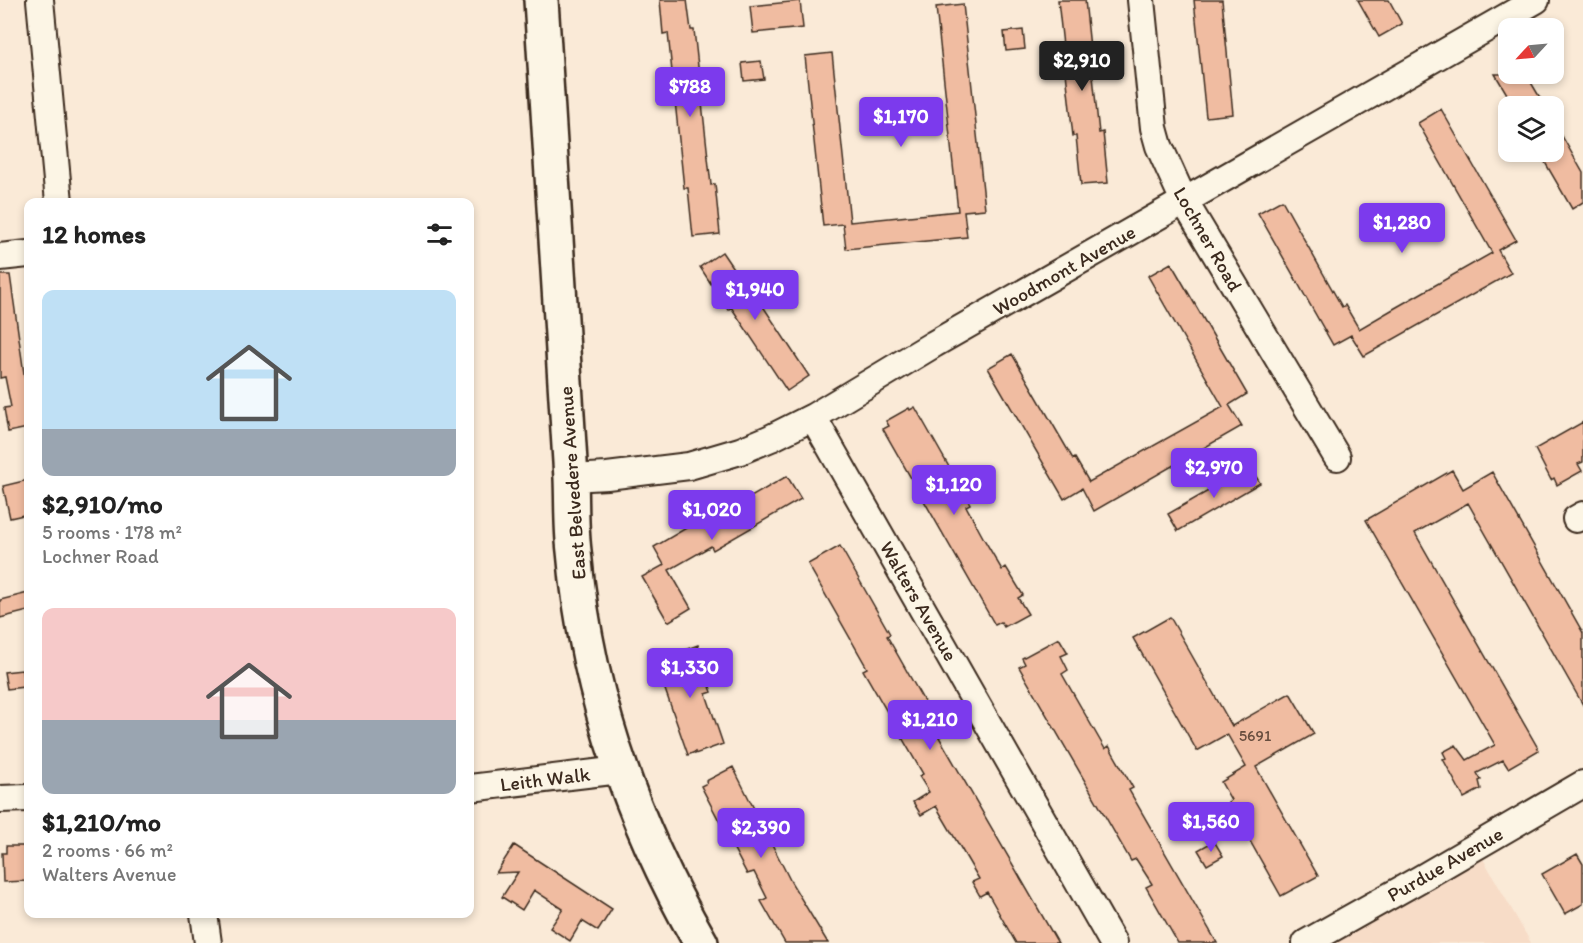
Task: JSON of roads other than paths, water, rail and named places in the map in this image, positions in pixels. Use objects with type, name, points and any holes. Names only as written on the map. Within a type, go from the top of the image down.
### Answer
[{"type":"main road","name":"East Belvedere Avenue","points":[[541,0],[571,478],[573,549],[582,617],[597,690],[620,770],[651,849],[701,943]]},
{"type":"street","points":[[40,0],[59,198]]},
{"type":"street","name":"Lochner Road","points":[[1141,0],[1154,128],[1159,146],[1184,201],[1337,457]]},
{"type":"street","name":"Woodmont Avenue","points":[[571,478],[689,466],[740,451],[771,438],[813,417],[1536,0]]},
{"type":"street","points":[[0,257],[24,254]]},
{"type":"street","name":"Walters Avenue","points":[[813,417],[1113,943]]},
{"type":"street","name":"Leith Walk","points":[[474,788],[620,770]]},
{"type":"street","name":"Purdue Avenue","points":[[1305,943],[1583,784]]},
{"type":"street","points":[[0,799],[24,798]]},
{"type":"street","points":[[205,918],[208,943]]}]
